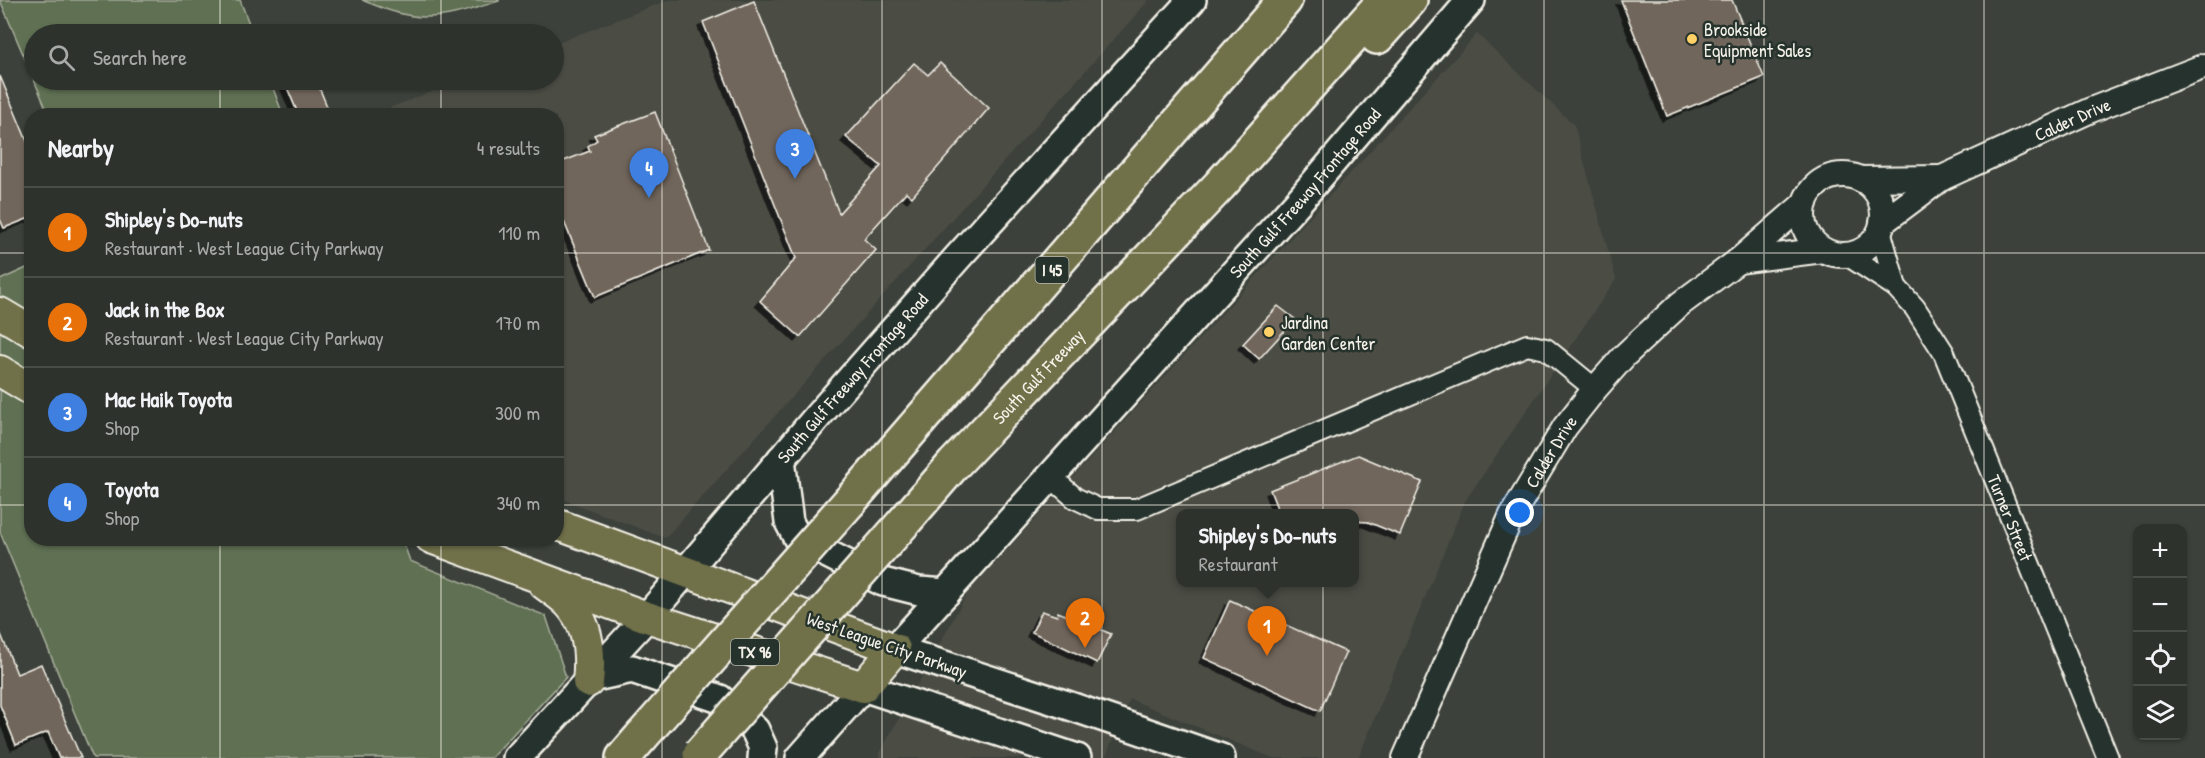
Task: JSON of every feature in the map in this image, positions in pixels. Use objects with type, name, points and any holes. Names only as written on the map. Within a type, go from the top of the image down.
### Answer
[{"type":"highway","points":[[1253,37],[1271,0]]},
{"type":"highway","name":"I 45","points":[[632,747],[850,501],[1285,0]]},
{"type":"highway","name":"South Gulf Freeway","points":[[698,756],[954,464],[1219,186],[1384,0]]},
{"type":"highway","points":[[1144,264],[1272,152],[1410,0]]},
{"type":"main road","name":"South Gulf Freeway Frontage Road","points":[[517,758],[647,616],[958,257],[1192,0]]},
{"type":"main road","name":"South Gulf Freeway Frontage Road","points":[[800,758],[1298,202],[1471,0]]},
{"type":"main road","points":[[0,313],[24,327]]},
{"type":"main road","points":[[0,371],[24,385]]},
{"type":"main road","points":[[781,459],[789,522],[798,539],[883,582],[919,591],[946,593]]},
{"type":"main road","name":"West League City Parkway","points":[[564,527],[895,650],[1064,704],[1221,758]]},
{"type":"main road","name":"TX 96","points":[[453,546],[647,616],[863,687]]},
{"type":"main road","points":[[533,575],[571,606],[587,635],[589,680],[632,669],[720,699],[755,730],[763,748],[762,758]]},
{"type":"main road","points":[[863,687],[1077,758]]},
{"type":"street","name":"Calder Drive","points":[[1881,226],[1942,178],[2091,110],[2205,66]]},
{"type":"street","points":[[1834,176],[1860,179],[1871,187],[1879,198],[1883,211],[1881,226],[1870,245],[1860,252],[1847,255],[1823,250],[1813,241],[1806,229],[1803,216],[1805,203],[1811,191],[1834,176]]},
{"type":"street","name":"Calder Drive","points":[[1860,179],[1942,178]]},
{"type":"street","name":"Calder Drive","points":[[1405,758],[1512,515],[1565,427],[1624,356],[1680,304],[1738,261],[1805,203]]},
{"type":"street","name":"Turner Street","points":[[1881,226],[1896,287]]},
{"type":"street","name":"Calder Drive","points":[[1738,261],[1823,250]]},
{"type":"street","name":"Turner Street","points":[[1847,255],[1896,287],[1915,308],[1944,353],[2108,758]]},
{"type":"street","points":[[1051,477],[1075,498],[1098,509],[1137,509],[1527,345],[1546,349],[1595,389]]},
{"type":"shaded area","points":[[669,0],[1149,0],[665,538],[564,500],[564,108],[390,108],[436,90],[564,90],[564,40]]},
{"type":"shaded area","points":[[1477,34],[1574,125],[1616,279],[1465,501],[1358,758],[1273,758],[1130,699],[1105,758],[880,758],[880,753],[967,594]]},
{"type":"green space","points":[[0,0],[240,0],[249,24],[24,24],[24,56]]},
{"type":"green space","points":[[362,0],[499,1],[453,14],[417,17],[401,14]]},
{"type":"green space","points":[[38,90],[274,90],[280,108],[46,108]]},
{"type":"green space","points":[[24,269],[24,546],[405,546],[410,561],[546,616],[566,677],[491,758],[93,758],[0,532],[0,280]]},
{"type":"building","name":"Brookside Equipment Sales","points":[[1621,0],[1732,0],[1764,77],[1667,116]]},
{"type":"building","points":[[754,1],[839,213],[881,166],[846,137],[914,63],[928,75],[940,63],[989,108],[912,197],[906,192],[864,239],[876,250],[800,337],[760,301],[796,258],[703,22]]},
{"type":"building","points":[[0,76],[24,134],[24,220],[4,228],[0,219]]},
{"type":"building","points":[[288,90],[320,90],[328,108],[296,108]]},
{"type":"building","points":[[655,112],[709,250],[595,297],[564,221],[564,161],[590,151],[588,146],[597,140],[594,135]]},
{"type":"building","name":"Jardina Garden Center","points":[[1278,306],[1295,319],[1259,359],[1243,344]]},
{"type":"building","points":[[1358,455],[1422,482],[1400,535],[1368,522],[1359,521],[1359,509],[1277,509],[1270,490]]},
{"type":"building","points":[[1230,600],[1346,652],[1320,711],[1204,658]]},
{"type":"building","points":[[1042,611],[1057,616],[1058,612],[1111,634],[1097,663],[1032,632]]},
{"type":"building","points":[[0,632],[17,674],[41,664],[81,758],[59,758],[48,732],[16,745],[0,705]]},
{"type":"place","name":"Brookside Equipment Sales","points":[[1692,39]]},
{"type":"place","name":"Mac Haik Toyota","points":[[795,179]]},
{"type":"place","name":"Toyota","points":[[649,198]]},
{"type":"place","name":"Jardina Garden Center","points":[[1269,332]]},
{"type":"place","name":"Jack in the Box","points":[[1085,648]]},
{"type":"place","name":"Shipley's Do-nuts","points":[[1267,656]]}]
